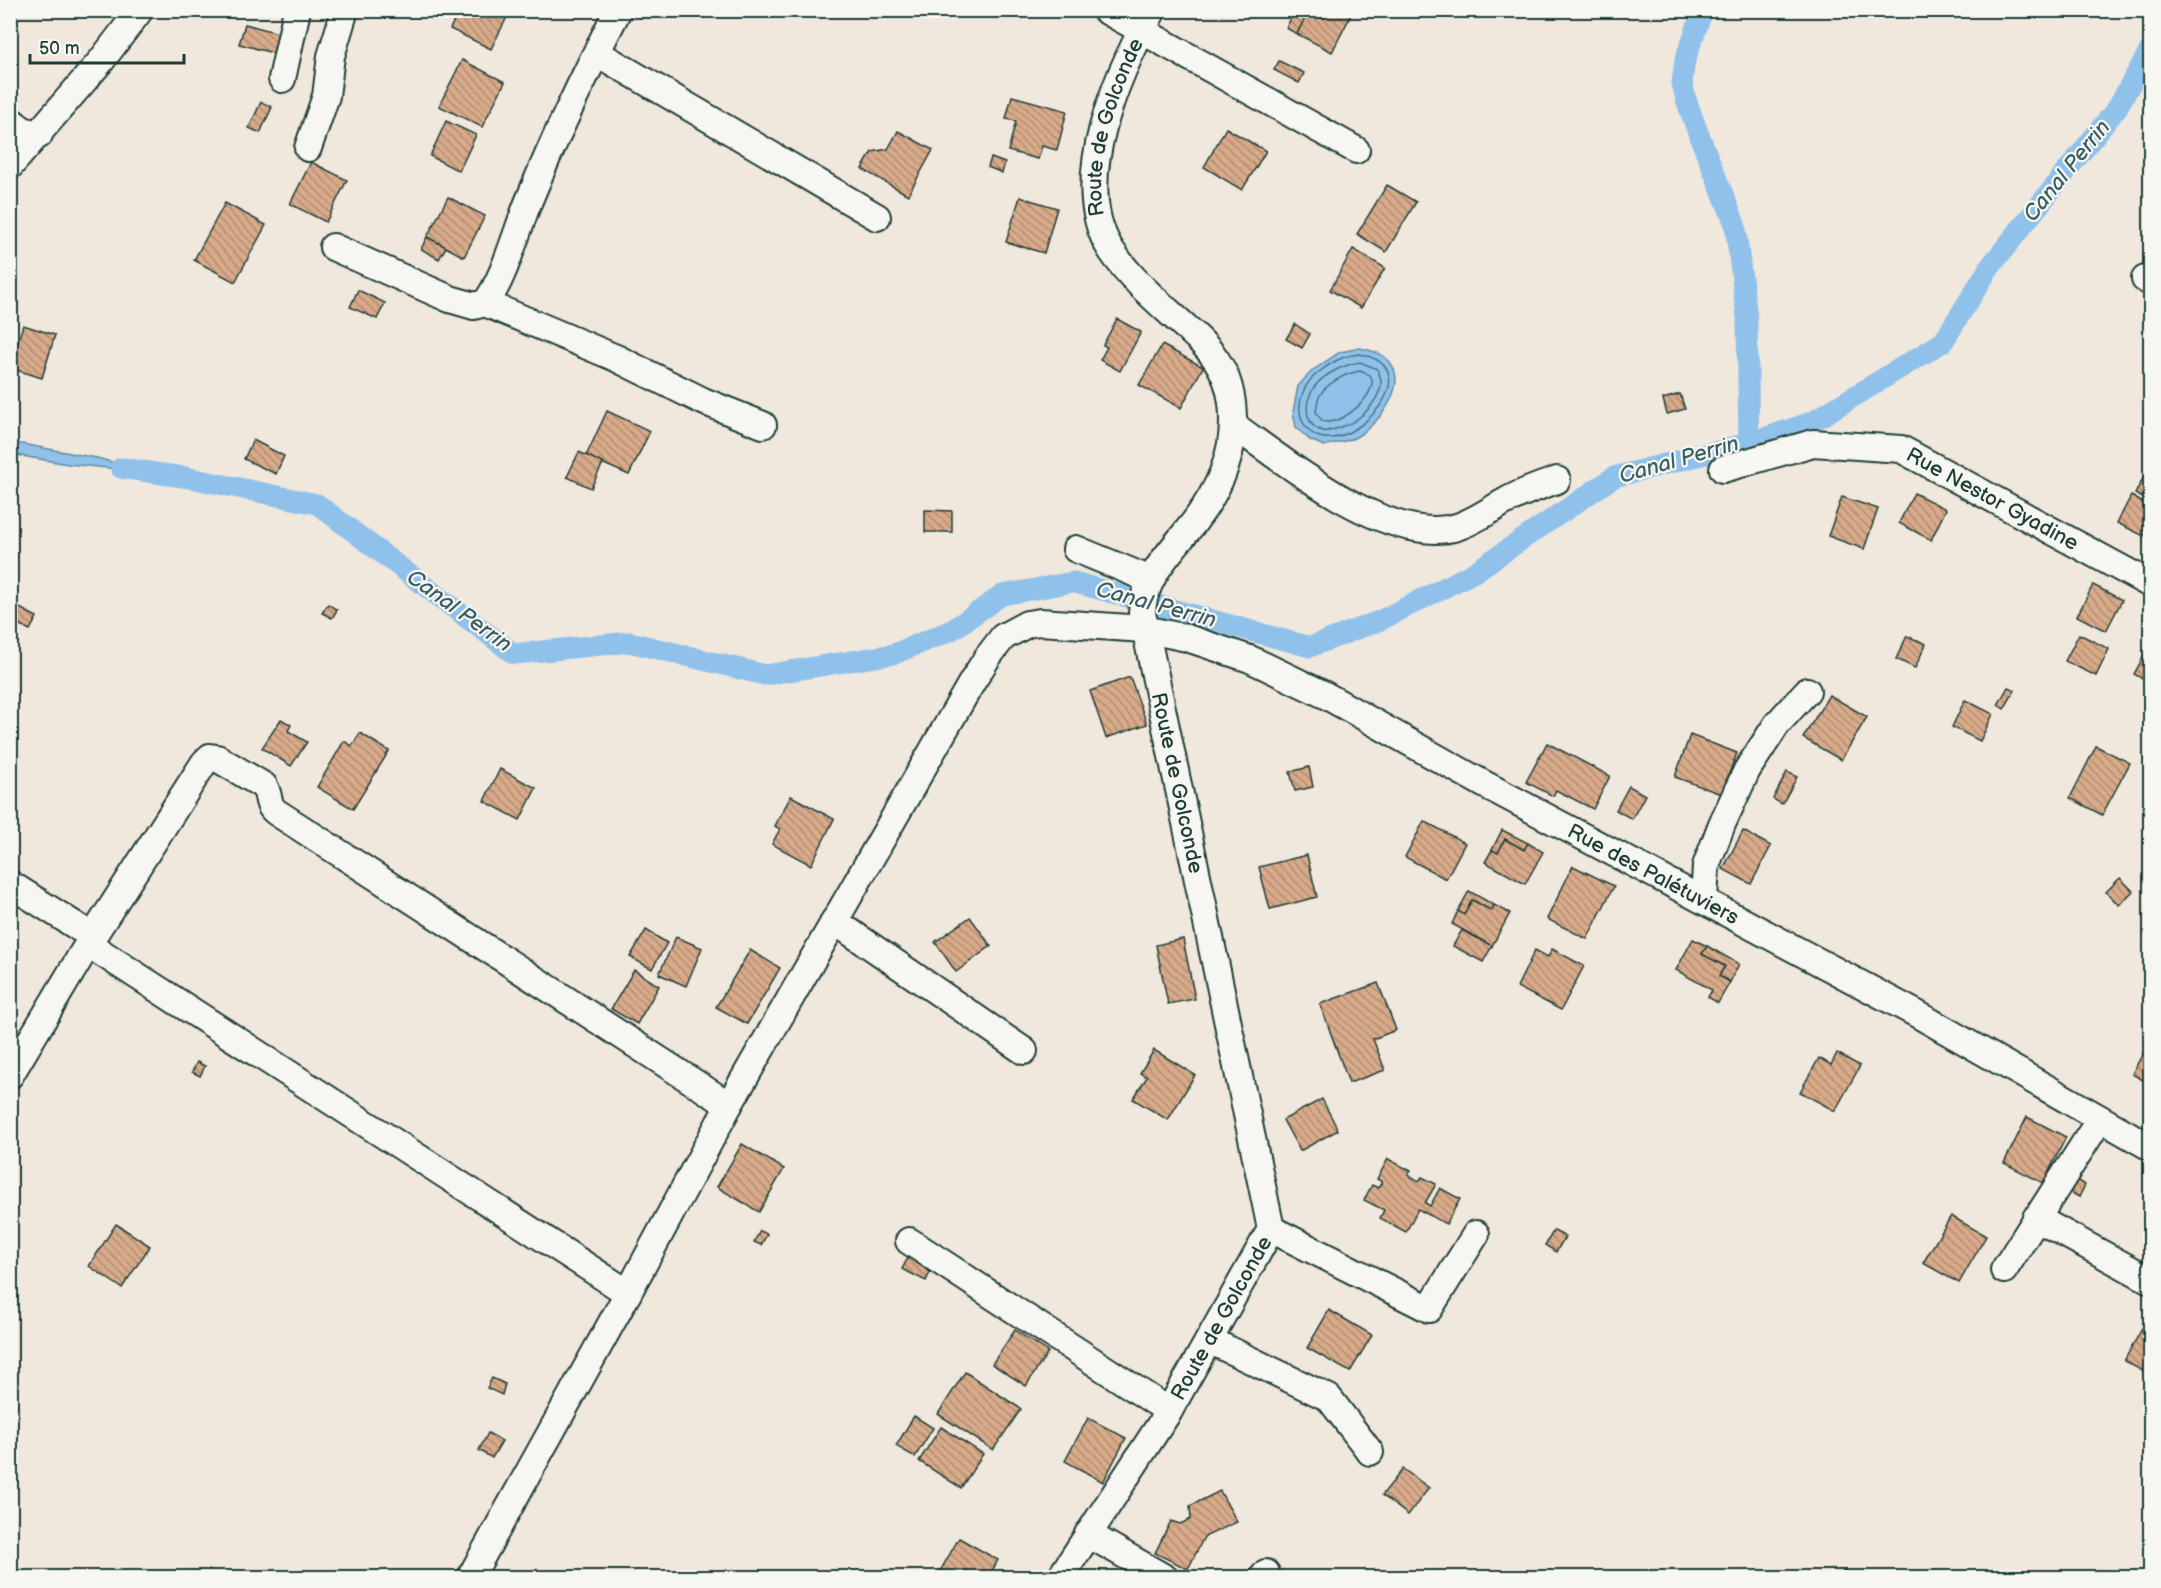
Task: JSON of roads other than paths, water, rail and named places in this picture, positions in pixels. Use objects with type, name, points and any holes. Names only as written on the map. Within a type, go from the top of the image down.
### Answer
[{"type":"street","points":[[10,166],[39,135],[140,10]]},
{"type":"street","points":[[282,79],[297,10]]},
{"type":"street","points":[[308,148],[324,103],[332,56],[345,10]]},
{"type":"street","points":[[484,303],[499,278],[519,224],[568,110],[618,10]]},
{"type":"street","points":[[1105,10],[1148,20],[1356,150]]},
{"type":"street","name":"Route de Golconde","points":[[1060,1578],[1169,1411],[1271,1229],[1144,629],[1142,604],[1150,580],[1196,520],[1225,469],[1232,441],[1231,395],[1226,374],[1216,358],[1200,340],[1148,293],[1110,249],[1100,224],[1095,202],[1094,182],[1100,135],[1110,105],[1148,20]]},
{"type":"street","points":[[597,52],[877,217]]},
{"type":"street","points":[[10,120],[23,130],[39,135]]},
{"type":"street","points":[[333,247],[450,299],[474,306],[484,303],[616,358],[703,401],[763,425]]},
{"type":"street","points":[[1233,425],[1338,497],[1390,521],[1412,528],[1444,530],[1458,527],[1530,489],[1557,480]]},
{"type":"street","name":"Rue Nestor Gyadine","points":[[1723,470],[1813,444],[1901,449],[2151,584]]},
{"type":"street","points":[[1076,549],[1150,580]]},
{"type":"street","name":"Rue des Palétuviers","points":[[470,1578],[729,1105],[834,921],[982,666],[1003,637],[1020,627],[1040,622],[1144,629],[1187,638],[1227,651],[1290,677],[1325,694],[1482,783],[1917,1014],[2151,1148]]},
{"type":"street","points":[[1704,900],[1706,867],[1722,824],[1747,770],[1777,724],[1807,691]]},
{"type":"street","points":[[10,1075],[90,940],[207,758],[213,757],[264,786],[270,806],[276,812],[729,1105]]},
{"type":"street","points":[[10,884],[90,940],[628,1293]]},
{"type":"street","points":[[834,921],[1024,1051]]},
{"type":"street","points":[[2004,1270],[2100,1119]]},
{"type":"street","points":[[2036,1218],[2150,1280]]},
{"type":"street","points":[[1271,1229],[1430,1309],[1476,1234]]},
{"type":"street","points":[[909,1241],[1169,1411]]},
{"type":"street","points":[[1209,1340],[1329,1398],[1370,1452]]},
{"type":"street","points":[[1088,1534],[1165,1578]]},
{"type":"water","points":[[1360,348],[1383,356],[1393,368],[1396,378],[1390,402],[1374,423],[1356,437],[1324,446],[1310,440],[1296,427],[1293,412],[1298,386],[1313,370],[1340,352]]},
{"type":"water","points":[[11,442],[97,458],[148,472],[68,464],[11,454]]},
{"type":"waterway","points":[[1703,10],[1685,60],[1682,83],[1697,130],[1735,224],[1747,318],[1749,443]]},
{"type":"waterway","name":"Canal Perrin","points":[[121,468],[190,478],[317,504],[514,654],[629,642],[765,675],[894,654],[952,630],[1002,595],[1073,582],[1310,647],[1381,620],[1473,573],[1614,477],[1749,443],[1812,422],[1943,342],[1989,268],[2117,108],[2150,50]]}]
